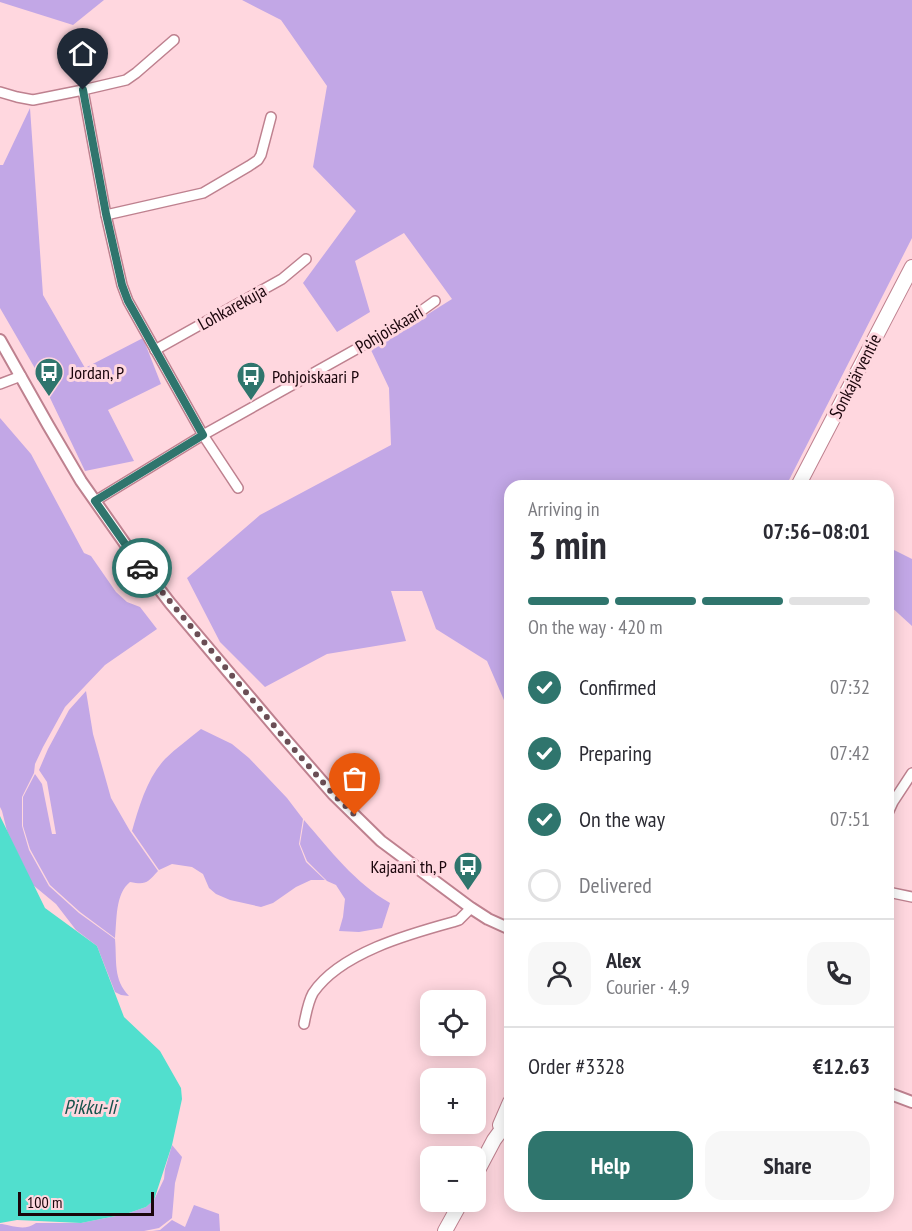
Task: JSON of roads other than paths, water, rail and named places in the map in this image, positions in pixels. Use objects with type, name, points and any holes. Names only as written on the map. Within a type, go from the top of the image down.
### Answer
[{"type":"highway","name":"Sonkajärventie","points":[[801,480],[912,267]]},
{"type":"highway","points":[[486,1155],[504,1115]]},
{"type":"highway","points":[[494,1140],[504,1126]]},
{"type":"highway","points":[[445,1231],[455,1212]]},
{"type":"main road","points":[[0,340],[48,425],[95,501],[133,555],[164,596],[278,731],[333,794],[381,841],[471,908],[504,926]]},
{"type":"main road","points":[[894,1095],[912,1102]]},
{"type":"street","points":[[0,92],[33,100],[126,80],[174,40]]},
{"type":"street","points":[[83,90],[106,214],[122,285],[128,301],[203,435],[238,488]]},
{"type":"street","points":[[106,214],[203,193],[249,166],[261,156],[271,117]]},
{"type":"street","name":"Lohkarekuja","points":[[155,350],[282,279],[306,260]]},
{"type":"street","name":"Pohjoiskaari","points":[[95,501],[203,435],[410,319],[435,301]]},
{"type":"street","points":[[0,384],[21,376]]},
{"type":"street","points":[[894,800],[912,773]]},
{"type":"street","points":[[894,893],[912,897]]},
{"type":"street","points":[[304,1024],[312,995],[326,977],[353,959],[383,944],[459,920],[471,908]]},
{"type":"water","name":"Pikku-Ii","points":[[0,816],[45,908],[97,946],[124,1017],[160,1051],[181,1088],[182,1099],[172,1145],[154,1200],[146,1207],[126,1214],[81,1223],[17,1220],[0,1223]]},
{"type":"place","name":"Jordan, P","points":[[49,398]]},
{"type":"place","name":"Pohjoiskaari P","points":[[251,402]]},
{"type":"place","name":"Kajaani th, P","points":[[468,892]]}]
